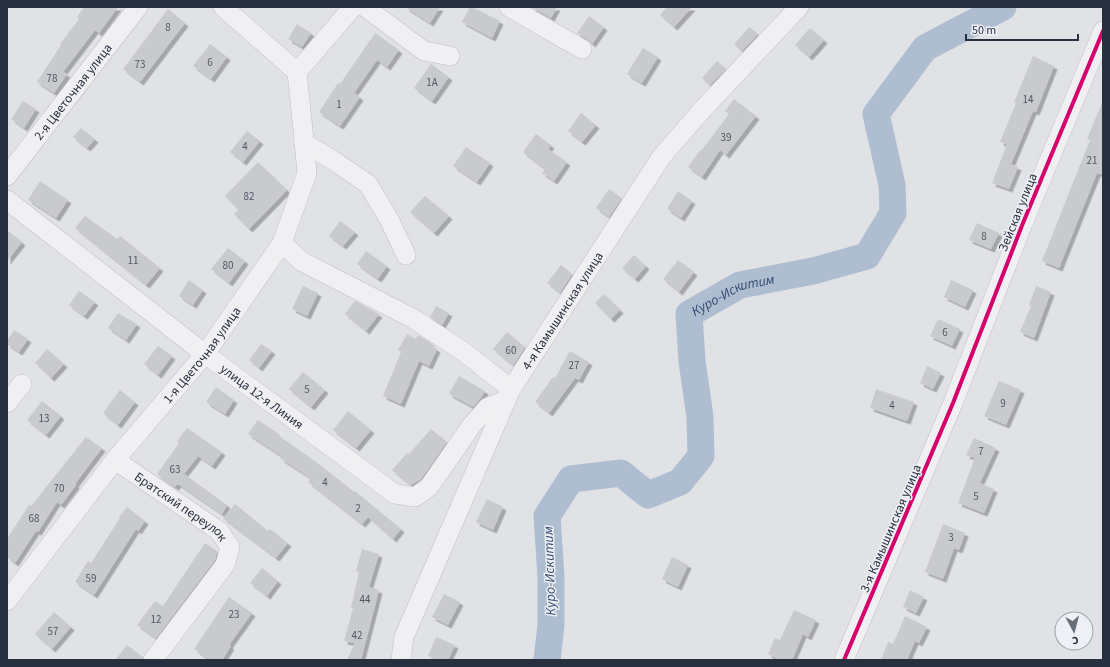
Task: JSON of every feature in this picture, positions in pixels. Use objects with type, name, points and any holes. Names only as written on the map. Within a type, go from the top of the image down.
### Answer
[{"type":"street","name":"2-я Цветочная улица","points":[[7,176],[138,7]]},
{"type":"street","points":[[223,7],[297,72],[353,7]]},
{"type":"street","points":[[365,7],[424,51],[450,56]]},
{"type":"street","points":[[509,7],[582,49]]},
{"type":"street","name":"4-я Камышинская улица","points":[[401,660],[404,637],[508,394],[662,156],[703,108],[799,7]]},
{"type":"street","name":"Зейская улица","points":[[953,403],[1022,223],[1103,31]]},
{"type":"street","name":"1-я Цветочная улица","points":[[9,593],[115,460],[205,354],[282,243],[306,173],[297,72]]},
{"type":"street","points":[[304,143],[331,158],[368,184],[390,221],[406,255]]},
{"type":"street","name":"улица 12-я Линия","points":[[7,200],[205,354],[395,494],[415,497],[429,487],[472,425],[488,407],[508,394]]},
{"type":"street","points":[[282,243],[302,261],[412,318],[464,352],[508,394]]},
{"type":"street","points":[[7,403],[22,384]]},
{"type":"street","name":"3-я Камышинская улица","points":[[844,660],[953,403]]},
{"type":"street","name":"Братский переулок","points":[[115,460],[219,531],[230,547],[225,565],[153,660]]},
{"type":"building","points":[[84,7],[118,7],[99,33],[95,30],[63,72],[67,74],[54,93],[37,82],[61,45],[60,44],[79,19],[77,17]]},
{"type":"building","points":[[405,7],[440,7],[430,23]]},
{"type":"building","points":[[470,7],[500,21],[492,38],[462,22]]},
{"type":"building","points":[[531,7],[557,7],[551,18]]},
{"type":"building","points":[[667,7],[692,7],[674,27],[660,15]]},
{"type":"building","points":[[168,9],[185,23],[140,82],[123,69]]},
{"type":"building","points":[[589,16],[604,27],[592,44],[577,33]]},
{"type":"building","points":[[297,24],[311,33],[302,47],[288,39]]},
{"type":"building","points":[[749,27],[758,34],[742,51],[734,44]]},
{"type":"building","points":[[810,28],[824,40],[809,57],[795,45]]},
{"type":"building","points":[[375,33],[399,50],[387,67],[377,60],[354,93],[360,97],[340,126],[319,112],[338,83],[340,84]]},
{"type":"building","points":[[210,44],[227,57],[211,79],[193,66]]},
{"type":"building","points":[[643,48],[658,57],[642,83],[627,74]]},
{"type":"building","points":[[1033,56],[1054,66],[1036,112],[1033,111],[1011,164],[1018,167],[1009,189],[992,183],[1007,144],[1000,142],[1016,103],[1014,102]]},
{"type":"building","points":[[717,61],[726,69],[710,85],[702,78]]},
{"type":"building","points":[[431,64],[449,77],[432,101],[414,88]]},
{"type":"building","points":[[734,99],[756,116],[726,155],[720,150],[702,177],[688,167],[729,114],[725,111]]},
{"type":"building","points":[[1103,100],[1103,175],[1097,173],[1059,268],[1042,261],[1090,140],[1087,139]]},
{"type":"building","points":[[23,101],[36,109],[24,128],[11,119]]},
{"type":"building","points":[[581,113],[596,125],[582,142],[568,131]]},
{"type":"building","points":[[81,128],[95,139],[87,148],[73,137]]},
{"type":"building","points":[[247,131],[260,141],[243,162],[230,152]]},
{"type":"building","points":[[536,134],[551,145],[548,149],[567,162],[554,181],[542,173],[545,169],[523,152]]},
{"type":"building","points":[[466,147],[490,163],[477,182],[453,166]]},
{"type":"building","points":[[258,162],[287,190],[249,229],[234,214],[239,210],[225,196]]},
{"type":"building","points":[[40,181],[68,200],[56,218],[28,200]]},
{"type":"building","points":[[609,189],[622,198],[609,217],[596,208]]},
{"type":"building","points":[[678,191],[692,201],[681,218],[667,209]]},
{"type":"building","points":[[425,196],[449,216],[434,233],[410,212]]},
{"type":"building","points":[[85,216],[117,239],[120,236],[160,268],[146,285],[75,228]]},
{"type":"building","points":[[340,221],[355,232],[343,246],[329,236]]},
{"type":"building","points":[[977,223],[999,233],[991,249],[969,240]]},
{"type":"building","points":[[7,230],[22,242],[7,261]]},
{"type":"building","points":[[228,248],[245,261],[229,283],[211,269]]},
{"type":"building","points":[[366,251],[387,266],[378,279],[357,264]]},
{"type":"building","points":[[634,255],[646,266],[635,279],[622,268]]},
{"type":"building","points":[[678,260],[694,272],[679,292],[663,279]]},
{"type":"building","points":[[561,265],[572,274],[560,293],[547,283]]},
{"type":"building","points":[[189,280],[203,290],[193,305],[179,296]]},
{"type":"building","points":[[951,280],[973,290],[965,307],[944,297]]},
{"type":"building","points":[[303,286],[318,293],[307,316],[292,309]]},
{"type":"building","points":[[1036,286],[1051,292],[1034,338],[1020,332],[1031,306],[1029,305]]},
{"type":"building","points":[[79,291],[95,302],[84,316],[69,305]]},
{"type":"building","points":[[604,294],[620,310],[611,319],[595,303]]},
{"type":"building","points":[[355,301],[379,314],[366,331],[345,314]]},
{"type":"building","points":[[436,306],[449,313],[442,325],[430,317]]},
{"type":"building","points":[[118,313],[137,324],[126,340],[108,328]]},
{"type":"building","points":[[938,319],[960,329],[952,346],[930,336]]},
{"type":"building","points":[[14,330],[28,339],[19,352],[7,344],[7,341]]},
{"type":"building","points":[[507,332],[525,347],[513,366],[493,349]]},
{"type":"building","points":[[407,334],[416,339],[418,335],[431,343],[430,345],[437,349],[429,366],[419,361],[401,404],[383,396],[401,352],[398,350]]},
{"type":"building","points":[[261,344],[272,351],[259,368],[249,360]]},
{"type":"building","points":[[158,346],[172,356],[158,375],[144,364]]},
{"type":"building","points":[[47,349],[64,364],[51,378],[35,363]]},
{"type":"building","points":[[570,351],[589,362],[579,380],[575,378],[549,413],[535,402],[553,377],[555,378]]},
{"type":"building","points":[[927,366],[941,373],[933,389],[920,383]]},
{"type":"building","points":[[303,372],[325,390],[311,407],[289,389]]},
{"type":"building","points":[[459,376],[485,391],[473,407],[449,394]]},
{"type":"building","points":[[999,381],[1021,390],[1006,425],[984,416]]},
{"type":"building","points":[[216,387],[234,400],[225,414],[206,402]]},
{"type":"building","points":[[876,389],[914,402],[907,421],[870,408]]},
{"type":"building","points":[[120,390],[135,402],[118,425],[103,413]]},
{"type":"building","points":[[42,401],[61,416],[46,435],[27,420]]},
{"type":"building","points":[[348,411],[371,430],[356,448],[333,430]]},
{"type":"building","points":[[258,420],[319,464],[354,492],[355,491],[401,529],[393,539],[368,517],[362,524],[308,482],[311,478],[281,459],[283,457],[248,434]]},
{"type":"building","points":[[187,428],[222,452],[212,466],[198,456],[184,474],[227,505],[222,514],[178,484],[175,487],[157,474],[179,443],[177,441]]},
{"type":"building","points":[[431,429],[447,442],[421,479],[411,485],[392,470],[407,453],[409,454]]},
{"type":"building","points":[[86,437],[102,448],[61,505],[57,502],[38,532],[36,531],[15,563],[7,557],[7,539],[29,505],[31,506]]},
{"type":"building","points":[[974,438],[996,448],[980,483],[994,489],[984,513],[958,503],[975,458],[966,455]]},
{"type":"building","points":[[487,499],[503,507],[493,530],[476,522]]},
{"type":"building","points":[[235,504],[268,531],[270,529],[288,543],[276,558],[223,518]]},
{"type":"building","points":[[127,507],[145,521],[138,531],[136,529],[94,595],[75,582],[88,561],[91,563],[120,518],[119,517]]},
{"type":"building","points":[[943,524],[965,533],[959,550],[954,548],[943,579],[925,572]]},
{"type":"building","points":[[205,543],[217,551],[215,560],[156,638],[137,625],[155,601],[163,606]]},
{"type":"building","points":[[362,549],[379,554],[369,587],[379,590],[361,660],[347,660],[355,643],[344,641],[353,608],[351,608],[359,572],[356,571]]},
{"type":"building","points":[[672,557],[688,565],[678,587],[662,579]]},
{"type":"building","points":[[262,568],[278,581],[267,596],[250,583]]},
{"type":"building","points":[[910,590],[924,597],[916,613],[903,607]]},
{"type":"building","points":[[444,594],[460,602],[448,625],[432,617]]},
{"type":"building","points":[[229,597],[252,613],[229,645],[231,646],[222,660],[210,660],[194,649]]},
{"type":"building","points":[[794,610],[816,620],[808,637],[803,634],[792,660],[780,660],[768,654],[775,638],[780,640]]},
{"type":"building","points":[[54,612],[71,627],[52,649],[35,634]]},
{"type":"building","points":[[905,616],[927,627],[919,643],[915,641],[907,660],[881,660],[888,642],[893,644]]},
{"type":"building","points":[[436,637],[455,645],[448,660],[437,660],[428,656]]},
{"type":"building","points":[[127,645],[143,657],[142,660],[115,660]]},
{"type":"waterway","name":"Куро-Искитим","points":[[547,660],[551,625],[551,577],[547,516],[571,479],[621,473],[648,495],[680,482],[701,456],[700,417],[692,361],[689,314],[740,285],[813,271],[867,256],[893,213],[892,185],[876,114],[925,48],[1003,7]]},
{"type":"cycle path","points":[[844,660],[953,403],[1023,223],[1103,31]]}]
